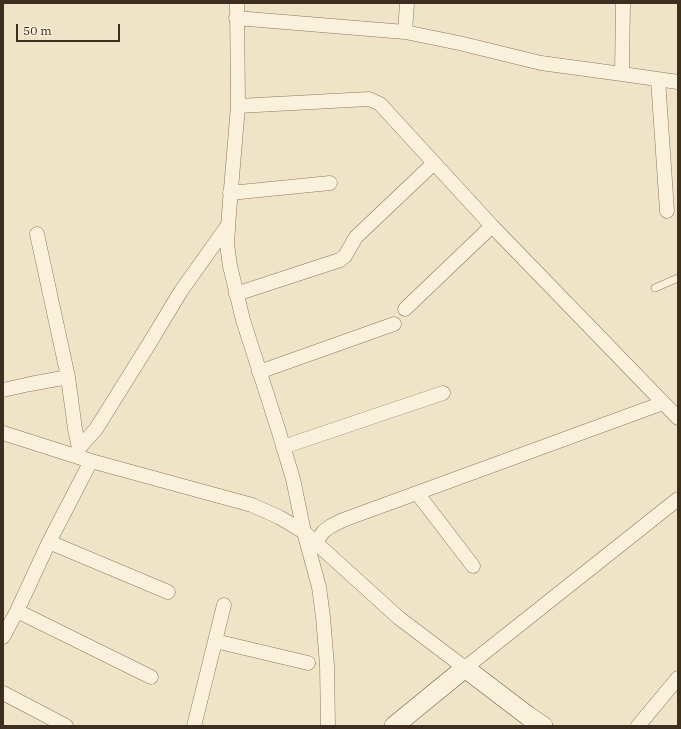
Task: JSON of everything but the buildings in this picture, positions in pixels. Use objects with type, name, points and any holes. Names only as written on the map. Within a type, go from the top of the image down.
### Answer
[{"type":"street","points":[[236,3],[238,106],[227,244],[230,266],[242,320],[293,479],[304,532],[319,587],[327,665],[328,726]]},
{"type":"street","points":[[405,32],[407,3]]},
{"type":"street","points":[[622,74],[623,3]]},
{"type":"street","points":[[236,18],[405,32],[459,43],[541,63],[678,82]]},
{"type":"street","points":[[658,79],[667,211]]},
{"type":"street","points":[[238,106],[369,99],[380,104],[492,226],[678,418]]},
{"type":"street","points":[[236,294],[340,260],[345,256],[356,237],[434,163]]},
{"type":"street","points":[[230,193],[330,183]]},
{"type":"street","points":[[3,637],[17,611],[49,542],[82,455],[96,428],[182,291],[228,224]]},
{"type":"street","points":[[404,309],[492,226]]},
{"type":"street","points":[[37,234],[68,377],[75,429],[82,455]]},
{"type":"street","points":[[259,372],[394,324]]},
{"type":"street","points":[[3,390],[68,377]]},
{"type":"street","points":[[283,447],[443,393]]},
{"type":"street","points":[[316,542],[324,531],[343,520],[663,403]]},
{"type":"street","points":[[3,433],[252,505],[279,517],[304,532],[316,542],[399,618],[543,726]]},
{"type":"street","points":[[417,493],[473,566]]},
{"type":"street","points":[[394,726],[678,499]]},
{"type":"street","points":[[49,542],[168,592]]},
{"type":"street","points":[[194,726],[224,605]]},
{"type":"street","points":[[17,611],[150,677]]},
{"type":"street","points":[[215,641],[308,663]]},
{"type":"street","points":[[638,726],[678,678]]},
{"type":"street","points":[[3,693],[66,726]]},
{"type":"lane","points":[[655,288],[678,278]]}]
